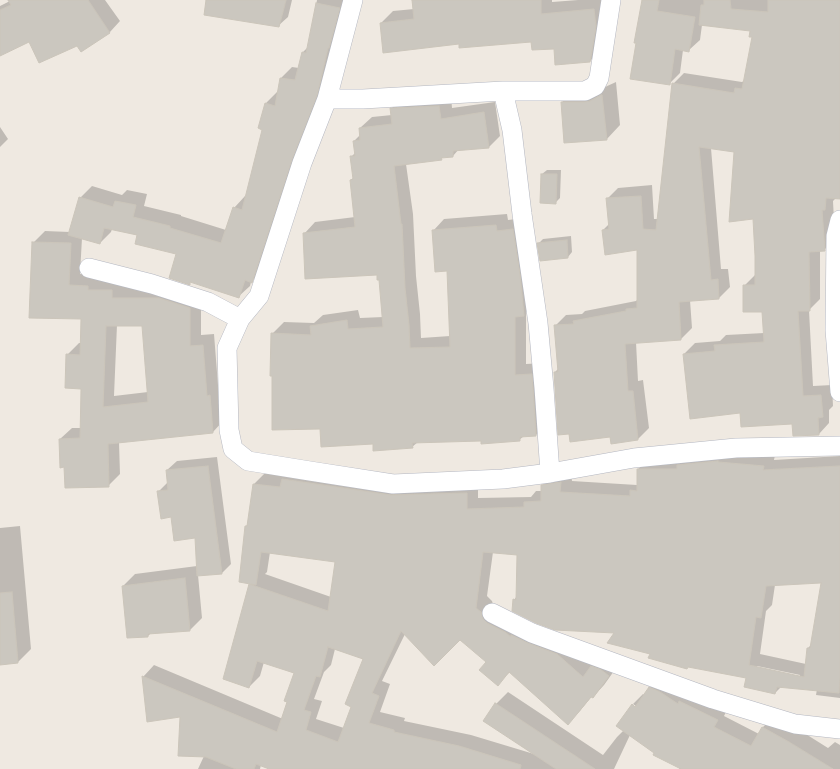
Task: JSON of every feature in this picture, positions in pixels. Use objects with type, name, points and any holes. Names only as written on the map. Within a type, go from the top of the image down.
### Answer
[{"type":"street","points":[[354,0],[327,100],[302,163],[259,296],[240,319],[227,348],[229,430],[233,449],[248,461],[393,484],[503,479],[550,473],[634,458],[728,449],[840,446]]},
{"type":"street","points":[[327,100],[503,91],[585,91],[595,86],[599,78],[611,0]]},
{"type":"street","points":[[503,91],[512,130],[522,214],[538,323],[550,473]]},
{"type":"street","points":[[840,220],[836,236],[835,330],[840,392]]},
{"type":"street","points":[[89,268],[152,284],[208,302],[240,319]]},
{"type":"street","points":[[492,613],[532,633],[713,699],[795,724],[840,729]]},
{"type":"building","points":[[8,0],[88,0],[110,33],[81,52],[77,46],[39,63],[29,42],[0,56],[0,10],[11,5]]},
{"type":"building","points":[[206,0],[286,0],[279,27],[204,15]]},
{"type":"building","points":[[412,0],[541,0],[541,14],[594,9],[596,27],[590,62],[555,65],[554,49],[532,50],[531,42],[459,48],[459,44],[383,53],[380,23],[414,19]]},
{"type":"building","points":[[642,0],[659,0],[657,11],[695,17],[689,52],[675,49],[670,85],[630,79],[636,43],[634,43]]},
{"type":"building","points":[[704,0],[730,0],[731,9],[768,12],[768,0],[840,0],[840,199],[826,198],[825,210],[822,210],[825,251],[809,252],[810,311],[798,311],[803,396],[821,395],[823,417],[818,418],[819,435],[793,436],[792,424],[741,427],[740,413],[690,419],[683,354],[715,351],[714,345],[764,342],[762,312],[743,312],[743,285],[755,285],[753,219],[729,222],[734,152],[699,147],[711,280],[718,279],[719,299],[679,302],[681,340],[625,344],[628,391],[633,391],[638,440],[611,444],[610,437],[570,442],[569,434],[558,435],[554,372],[558,372],[554,325],[574,324],[573,321],[626,311],[626,309],[637,308],[637,250],[605,255],[602,230],[609,229],[606,198],[641,196],[643,229],[656,230],[672,83],[734,93],[735,88],[742,89],[752,37],[749,37],[750,31],[699,25],[701,5],[704,5]]},
{"type":"building","points":[[316,3],[340,8],[328,48],[317,96],[292,160],[252,283],[245,280],[239,298],[190,282],[190,285],[169,278],[176,254],[135,244],[137,235],[104,228],[100,244],[68,235],[79,197],[113,207],[115,201],[136,205],[133,217],[170,226],[170,228],[221,243],[233,207],[242,210],[262,130],[258,128],[265,103],[275,106],[280,78],[295,80],[302,52],[306,53]]},
{"type":"building","points":[[601,95],[607,140],[564,143],[561,102],[585,102]]},
{"type":"building","points":[[439,106],[441,119],[484,112],[489,148],[453,151],[453,157],[441,158],[442,160],[394,166],[402,224],[410,348],[450,347],[447,271],[435,272],[432,230],[496,225],[497,231],[513,229],[520,274],[524,316],[515,317],[515,375],[532,374],[536,436],[520,437],[520,441],[481,444],[481,441],[412,443],[413,448],[373,451],[373,444],[321,447],[320,429],[272,430],[272,376],[270,376],[271,333],[311,335],[310,326],[347,320],[348,329],[383,327],[379,280],[377,280],[377,275],[305,279],[303,233],[355,227],[350,180],[353,179],[350,156],[355,156],[353,141],[360,140],[359,128],[392,124],[390,108]]},
{"type":"building","points":[[541,174],[557,174],[556,204],[540,203]]},
{"type":"building","points":[[567,240],[568,258],[540,261],[537,243]]},
{"type":"building","points":[[32,242],[71,243],[69,285],[88,286],[88,290],[112,290],[112,298],[159,298],[190,308],[190,346],[203,345],[207,396],[210,395],[213,433],[108,444],[109,487],[65,488],[64,467],[60,468],[59,439],[80,438],[81,389],[65,388],[66,354],[80,355],[81,319],[29,318]],"holes":[[[106,326],[142,326],[148,402],[103,407]]]},
{"type":"building","points":[[718,461],[764,466],[763,470],[840,466],[839,693],[777,687],[775,694],[744,687],[746,678],[688,667],[687,669],[648,658],[650,654],[607,643],[614,633],[555,630],[536,623],[512,611],[513,599],[516,600],[517,555],[483,552],[476,608],[481,612],[483,619],[487,623],[505,632],[511,637],[511,635],[557,654],[583,677],[591,666],[600,669],[609,676],[593,698],[591,697],[568,725],[509,672],[498,686],[479,670],[486,662],[460,640],[434,666],[401,631],[372,693],[379,696],[369,723],[394,730],[394,732],[459,746],[521,765],[520,769],[269,769],[256,764],[254,769],[236,769],[206,757],[178,756],[180,717],[147,722],[142,676],[277,732],[287,702],[284,701],[294,673],[257,661],[249,688],[223,679],[249,584],[328,611],[335,562],[261,552],[256,585],[239,582],[245,526],[247,526],[253,484],[280,487],[282,479],[391,495],[467,493],[467,509],[524,507],[524,502],[541,501],[541,485],[561,482],[560,492],[630,496],[630,490],[637,491],[637,469],[677,469],[677,465]],"holes":[[[821,583],[810,648],[807,648],[804,677],[749,665],[756,617],[761,618],[766,586]],[[328,647],[363,659],[345,704],[351,707],[338,742],[306,730],[311,712],[304,710],[316,676],[320,677]]]},
{"type":"building","points":[[208,466],[222,574],[197,576],[195,538],[174,541],[171,517],[161,519],[157,491],[168,490],[166,470]]},
{"type":"building","points":[[185,578],[190,631],[148,634],[148,637],[127,638],[122,586]]},
{"type":"building","points":[[12,592],[18,663],[0,665],[0,593]]},
{"type":"building","points":[[649,687],[660,692],[678,704],[679,701],[718,720],[714,727],[751,746],[762,727],[833,769],[681,769],[653,755],[654,753],[616,726],[632,704],[635,707]]},
{"type":"building","points":[[495,703],[595,769],[556,769],[483,721]]}]
